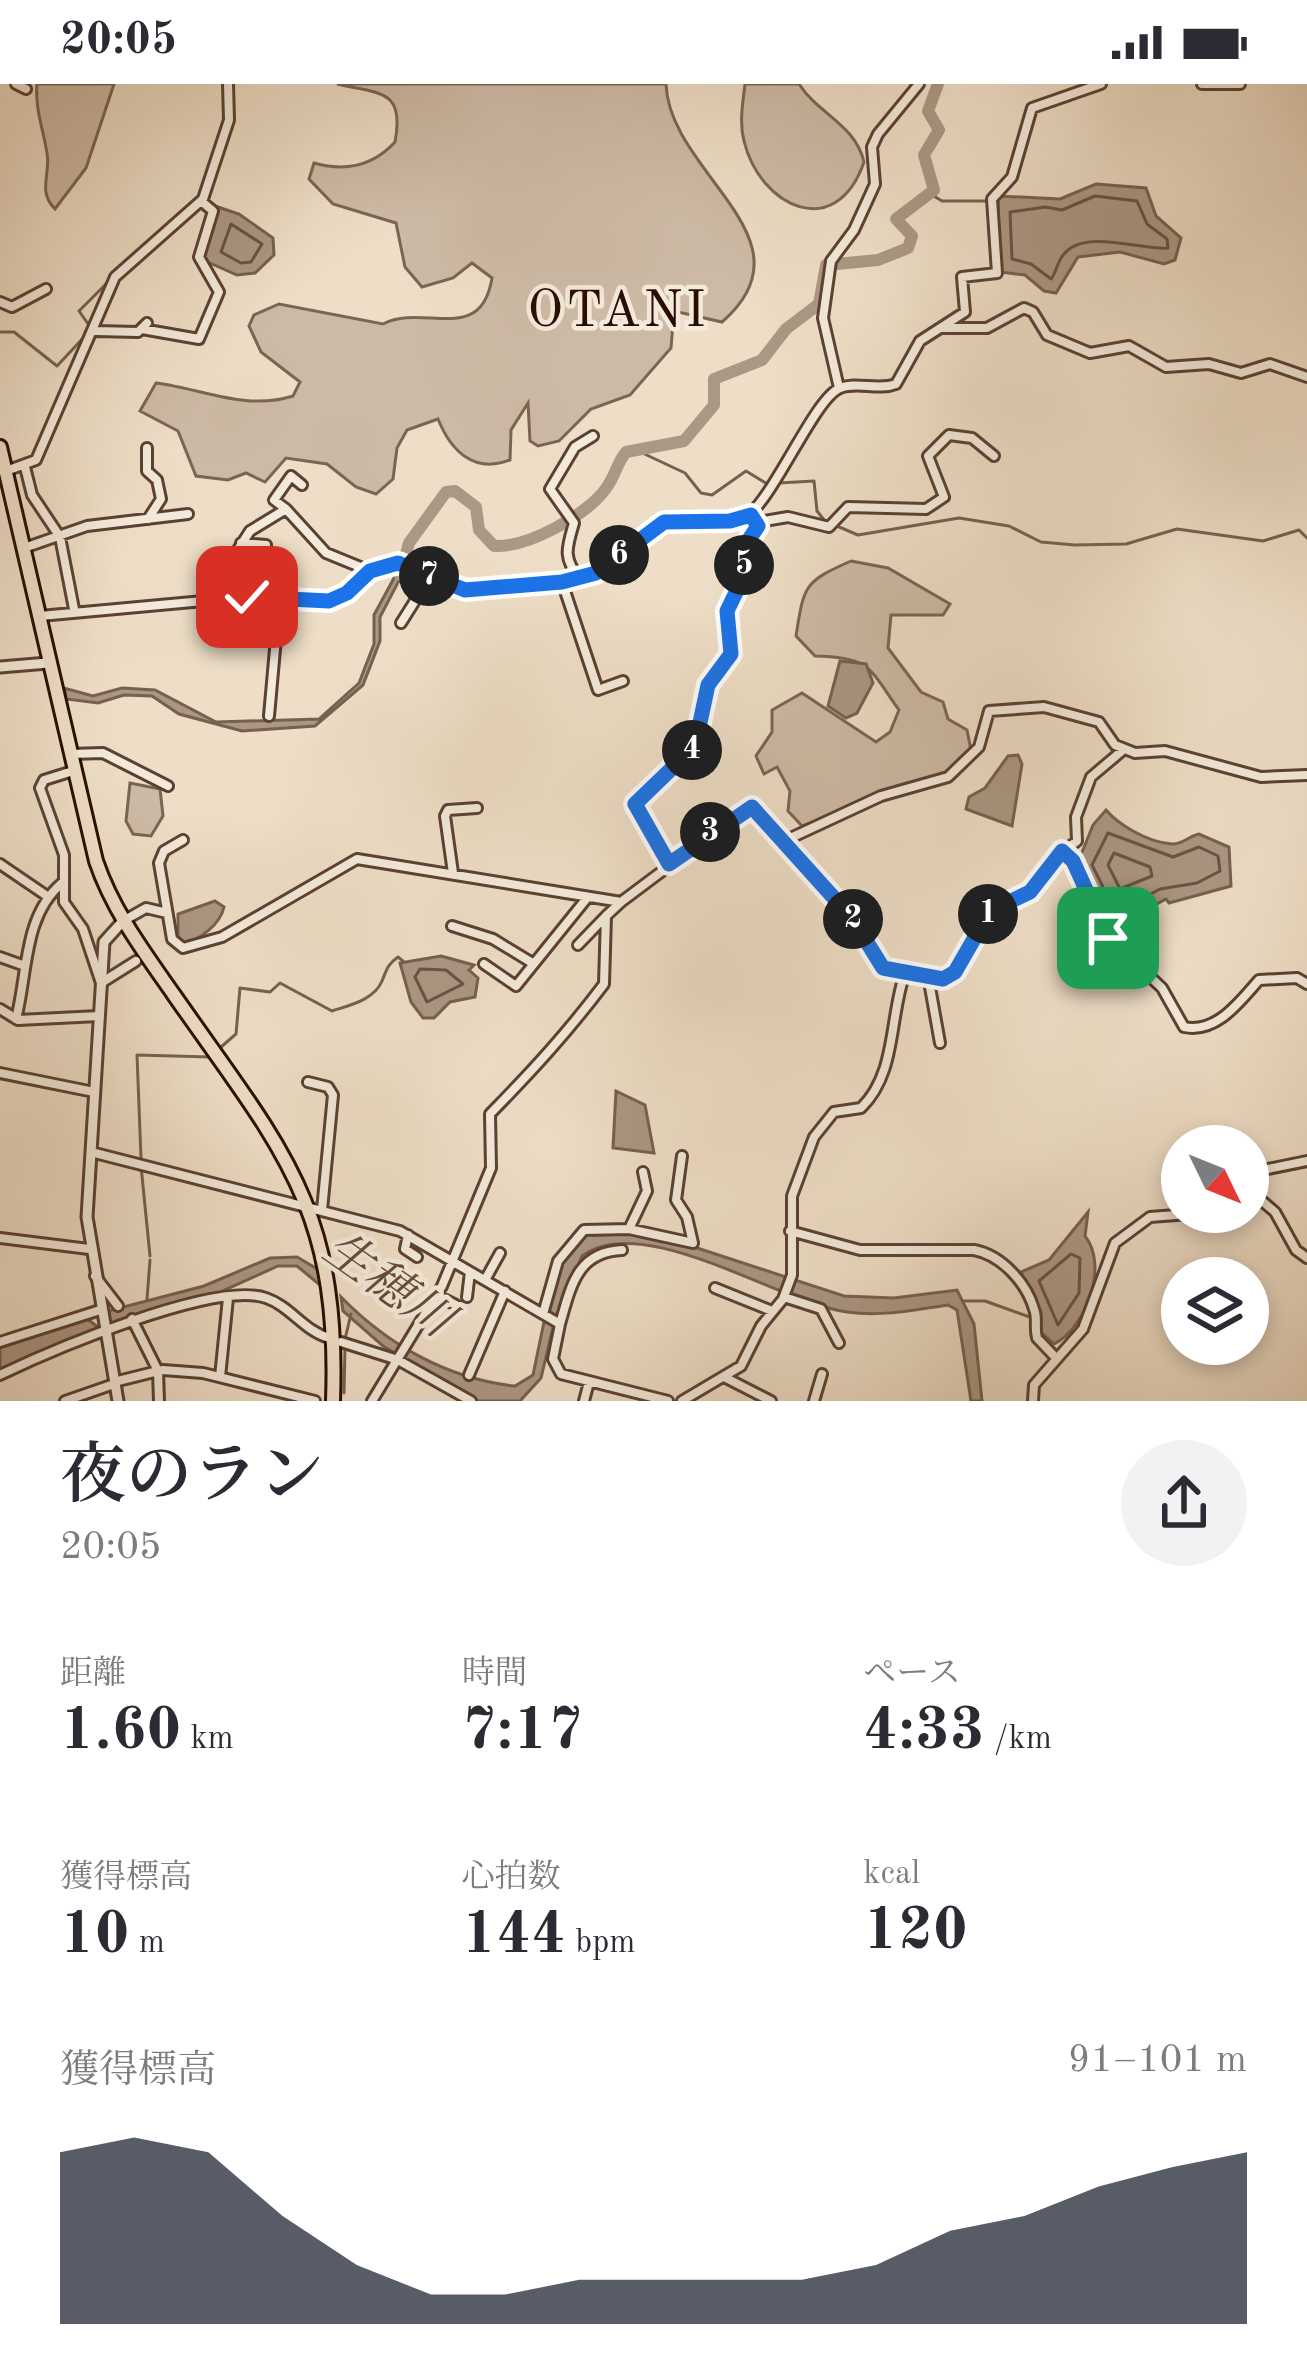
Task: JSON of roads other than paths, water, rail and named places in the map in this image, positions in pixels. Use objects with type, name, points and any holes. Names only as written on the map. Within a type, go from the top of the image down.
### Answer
[{"type":"highway","points":[[0,447],[95,861],[123,921],[278,1145],[316,1209],[334,1318],[333,1401]]},
{"type":"street","points":[[6,471],[36,460],[118,272],[202,201],[230,120],[228,84]]},
{"type":"street","points":[[839,388],[823,318],[831,262],[854,230],[874,184],[872,147],[878,134],[919,84]]},
{"type":"street","points":[[943,328],[946,320],[965,312],[962,277],[997,273],[992,199],[1012,177],[1032,108],[1101,84]]},
{"type":"street","points":[[1202,84],[1240,84]]},
{"type":"street","points":[[96,331],[145,326],[199,339],[219,292],[200,262],[213,212],[202,201]]},
{"type":"street","points":[[0,302],[12,307],[46,289]]},
{"type":"street","points":[[669,864],[640,819],[636,800],[697,744],[708,685],[731,654],[727,611],[742,580],[754,519],[828,397],[839,388],[896,384],[917,344],[943,328],[987,328],[1024,308],[1033,312],[1048,335],[1090,353],[1129,346],[1166,367],[1210,364],[1241,373],[1270,364],[1307,377]]},
{"type":"street","points":[[39,616],[74,609],[259,598],[329,601],[347,593],[370,571],[398,563],[465,590],[580,579],[664,522],[788,517],[833,524],[848,507],[937,506],[944,497],[928,456],[949,435],[972,438],[994,456]]},
{"type":"street","points":[[580,579],[565,548],[570,516],[550,489],[575,447],[592,436]]},
{"type":"street","points":[[147,448],[147,472],[157,480],[161,499],[148,519]]},
{"type":"street","points":[[25,467],[32,495],[60,537],[74,609]]},
{"type":"street","points":[[302,485],[291,476],[275,492],[274,500],[319,548],[370,571]]},
{"type":"street","points":[[0,514],[15,509]]},
{"type":"street","points":[[269,716],[276,638],[259,598],[226,568],[241,543],[286,509]]},
{"type":"street","points":[[23,548],[88,526],[188,514]]},
{"type":"street","points":[[241,543],[266,544]]},
{"type":"street","points":[[245,586],[251,567]]},
{"type":"street","points":[[401,622],[430,577]]},
{"type":"street","points":[[562,582],[598,691],[622,681]]},
{"type":"street","points":[[0,667],[48,663]]},
{"type":"street","points":[[784,841],[881,796],[948,777],[977,750],[985,716],[998,709],[1044,706],[1099,722],[1123,750]]},
{"type":"street","points":[[578,945],[621,902],[746,806],[752,807],[852,918],[878,964],[905,973],[952,976],[990,911],[1030,892],[1062,851],[1078,839],[1076,817],[1091,777],[1123,750],[1165,751],[1261,777],[1307,775]]},
{"type":"street","points":[[69,754],[103,753],[168,785]]},
{"type":"street","points":[[73,771],[44,780],[40,788],[64,855],[64,902],[83,929],[101,983]]},
{"type":"street","points":[[453,873],[445,816],[448,810],[477,808]]},
{"type":"street","points":[[183,840],[160,856],[174,944],[186,947],[222,937],[356,859],[621,902]]},
{"type":"street","points":[[1062,851],[1073,861],[1108,938],[1162,988],[1184,1027],[1196,1029],[1235,1010],[1263,979],[1297,978],[1307,984]]},
{"type":"street","points":[[0,864],[47,896]]},
{"type":"street","points":[[16,1019],[25,966],[47,896],[62,883]]},
{"type":"street","points":[[484,964],[516,986],[587,898]]},
{"type":"street","points":[[118,1401],[89,1250],[105,940],[123,921],[148,908],[168,914]]},
{"type":"street","points":[[372,1401],[436,1295],[491,1168],[490,1114],[560,1045],[580,1010],[604,984],[606,916]]},
{"type":"street","points":[[452,926],[493,939],[534,964]]},
{"type":"street","points":[[0,957],[25,966]]},
{"type":"street","points":[[101,983],[136,962]]},
{"type":"street","points":[[682,1401],[726,1378],[743,1363],[784,1295],[790,1282],[792,1196],[814,1136],[834,1112],[865,1105],[888,1063],[890,1022],[905,973]]},
{"type":"street","points":[[928,976],[940,1043]]},
{"type":"street","points":[[0,1009],[16,1019],[99,1016]]},
{"type":"street","points":[[0,1073],[94,1092]]},
{"type":"street","points":[[308,1082],[328,1087],[332,1095],[316,1209]]},
{"type":"street","points":[[92,1152],[407,1234],[558,1323]]},
{"type":"street","points":[[544,1314],[554,1270],[577,1234],[596,1227],[629,1228],[693,1243],[687,1217],[676,1200],[682,1156]]},
{"type":"street","points":[[1269,1168],[1307,1161]]},
{"type":"street","points":[[629,1228],[647,1191],[644,1172]]},
{"type":"street","points":[[1269,1207],[1296,1250],[1307,1258]]},
{"type":"street","points":[[1033,1401],[1033,1388],[1083,1329],[1115,1243],[1150,1217],[1161,1216]]},
{"type":"street","points":[[413,1221],[405,1250],[417,1257]]},
{"type":"street","points":[[790,1231],[860,1250],[984,1252],[1008,1266],[1036,1319],[1037,1338],[1057,1359]]},
{"type":"street","points":[[0,1238],[89,1250]]},
{"type":"street","points":[[622,1250],[595,1253],[580,1266],[558,1323],[555,1367],[564,1376],[668,1401]]},
{"type":"street","points":[[485,1280],[500,1253]]},
{"type":"street","points":[[467,1297],[470,1272]]},
{"type":"street","points":[[94,1275],[118,1306]]},
{"type":"street","points":[[715,1288],[772,1311]]},
{"type":"street","points":[[469,1375],[505,1292]]},
{"type":"street","points":[[436,1295],[456,1305]]},
{"type":"street","points":[[784,1295],[820,1309],[839,1342]]},
{"type":"street","points":[[220,1377],[228,1298]]},
{"type":"street","points":[[0,1375],[104,1328],[228,1298],[268,1298],[328,1338]]},
{"type":"street","points":[[0,1342],[100,1312]]},
{"type":"street","points":[[132,1319],[158,1371],[158,1401]]},
{"type":"street","points":[[340,1342],[398,1359],[471,1401]]},
{"type":"street","points":[[64,1401],[158,1371],[220,1377],[315,1401]]},
{"type":"street","points":[[814,1401],[822,1374]]},
{"type":"street","points":[[726,1378],[771,1401]]},
{"type":"street","points":[[584,1401],[589,1382]]},
{"type":"water","points":[[1096,184],[1146,188],[1156,216],[1181,238],[1175,260],[1164,264],[1120,252],[1078,257],[1056,293],[1044,291],[1025,275],[1000,272],[998,196],[1060,199]]},
{"type":"water","points":[[218,207],[239,214],[273,238],[274,255],[255,273],[237,275],[203,260]]},
{"type":"water","points":[[400,567],[405,569],[380,617],[380,641],[363,685],[315,726],[242,731],[179,714],[152,696],[124,695],[98,703],[66,699],[64,688],[93,696],[122,688],[155,690],[216,722],[319,719],[359,683],[374,644],[374,615]]},
{"type":"water","points":[[840,661],[866,664],[873,683],[857,713],[846,718],[828,706]]},
{"type":"water","points":[[1018,755],[1022,764],[1012,826],[966,809],[969,797],[985,788],[1008,756]]},
{"type":"water","points":[[1106,810],[1152,840],[1176,844],[1199,834],[1229,847],[1231,886],[1169,903],[1166,899],[1135,916],[1114,938],[1079,860],[1093,825]]},
{"type":"water","points":[[215,901],[224,907],[214,925],[190,942],[178,939],[178,914]]},
{"type":"water","points":[[441,956],[474,965],[469,970],[478,978],[475,997],[450,1002],[434,1018],[423,1018],[411,1002],[400,963]]},
{"type":"water","points":[[616,1091],[645,1105],[654,1153],[613,1148]]},
{"type":"water","points":[[1088,1212],[1085,1236],[1095,1263],[1091,1295],[1076,1325],[1054,1344],[1041,1332],[1041,1312],[1021,1272],[1049,1260]]},
{"type":"water","points":[[624,1230],[688,1245],[844,1296],[894,1298],[957,1290],[974,1324],[982,1401],[971,1401],[957,1310],[948,1305],[885,1313],[847,1312],[712,1263],[639,1244],[608,1245],[582,1256],[556,1318],[549,1314],[550,1294],[568,1249],[584,1235]]},
{"type":"water","name":"生穂川","points":[[297,1257],[319,1270],[321,1286],[297,1266],[278,1266],[196,1303],[106,1326],[104,1312],[204,1286],[270,1258]]},
{"type":"water","name":"生穂川","points":[[341,1297],[421,1357],[466,1376],[515,1386],[533,1375],[545,1317],[554,1323],[541,1378],[520,1401],[478,1401],[383,1346],[343,1311]]},
{"type":"water","points":[[86,1318],[99,1328],[0,1372],[0,1346]]},
{"type":"waterway","points":[[400,575],[409,543],[446,492],[455,491],[476,507],[479,530],[494,546],[523,542],[572,518],[598,498],[626,452],[684,441],[714,405],[714,379],[762,360],[786,329],[819,304],[826,265],[878,260],[908,248],[912,236],[896,219],[934,190],[924,155],[939,130],[928,111],[938,84]]},
{"type":"waterway","points":[[932,195],[942,201],[988,201]]},
{"type":"waterway","points":[[91,328],[79,311],[141,249]]},
{"type":"waterway","points":[[0,332],[14,332],[57,366],[85,336]]},
{"type":"waterway","points":[[636,450],[685,473],[701,493],[712,495],[746,471],[769,485]]},
{"type":"waterway","points":[[779,483],[814,481],[817,511],[825,521],[858,535],[959,518],[1009,526],[1041,542],[1075,545],[1126,544],[1177,529],[1263,541],[1299,530],[1307,538]]},
{"type":"waterway","points":[[221,1047],[236,1034],[240,988],[270,992],[280,983],[332,1011],[367,997],[392,962],[398,957],[403,961]]},
{"type":"waterway","points":[[141,1158],[137,1055],[210,1057]]},
{"type":"waterway","points":[[141,1166],[150,1256]]},
{"type":"waterway","points":[[147,1299],[150,1260]]},
{"type":"waterway","points":[[963,1301],[985,1301],[1041,1321]]},
{"type":"waterway","points":[[345,1339],[351,1314]]},
{"type":"waterway","points":[[344,1393],[345,1347]]},
{"type":"district","name":"OTANI","points":[[618,312]]}]
